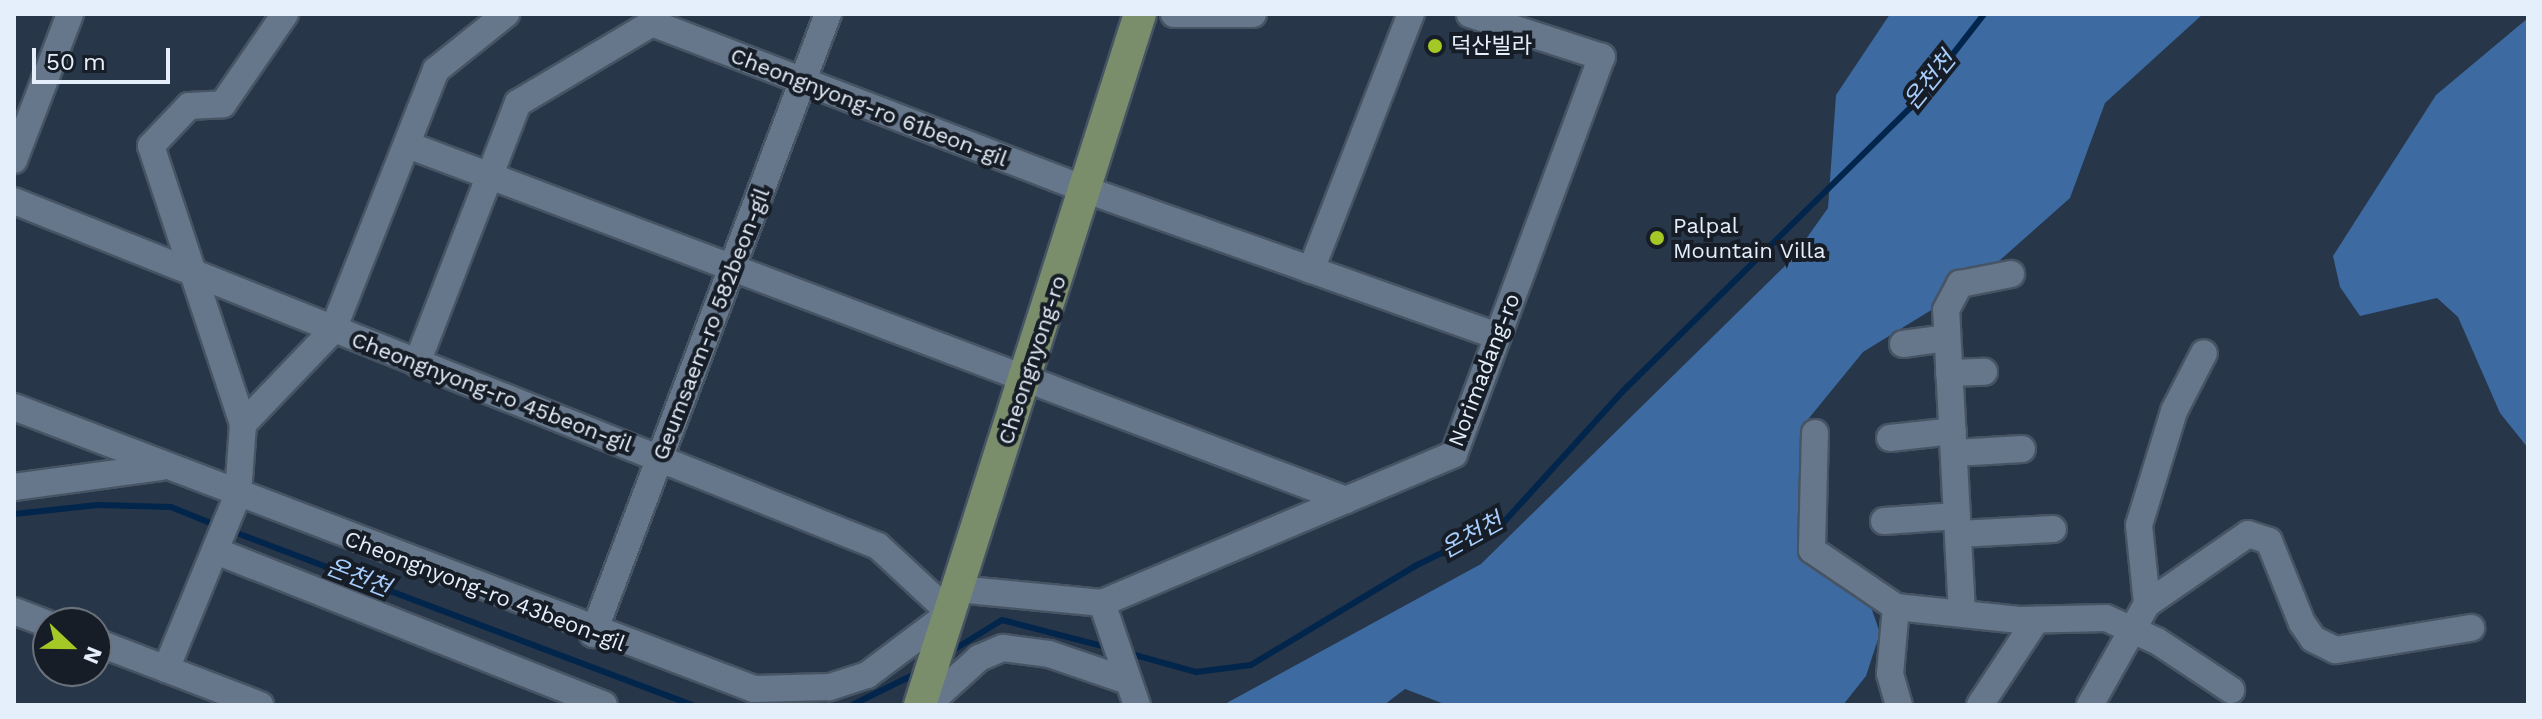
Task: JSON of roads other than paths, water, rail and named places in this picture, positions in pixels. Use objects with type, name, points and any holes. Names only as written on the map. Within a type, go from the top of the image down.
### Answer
[{"type":"main road","name":"Cheongnyong-ro","points":[[925,696],[1140,14]]},
{"type":"street","points":[[166,669],[235,502],[243,424],[185,267],[151,146],[189,106],[223,104],[285,14]]},
{"type":"street","points":[[243,424],[333,330],[436,70],[506,14]]},
{"type":"street","name":"Geumsaem-ro 582beon-gil","points":[[593,634],[828,14]]},
{"type":"street","points":[[1174,14],[1253,14]]},
{"type":"street","points":[[1311,270],[1411,14]]},
{"type":"street","name":"Norimadang-ro","points":[[954,601],[1102,603],[1454,454],[1602,57],[1470,14]]},
{"type":"street","points":[[14,160],[65,16]]},
{"type":"street","name":"Cheongnyong-ro 61beon-gil","points":[[490,176],[518,103],[652,23],[1087,190],[1498,336]]},
{"type":"street","points":[[408,145],[1027,376],[1346,500]]},
{"type":"street","points":[[417,363],[490,176]]},
{"type":"street","name":"Cheongnyong-ro 45beon-gil","points":[[14,201],[878,546],[954,601]]},
{"type":"street","points":[[1962,613],[1946,338],[1950,294],[1960,284],[2011,274]]},
{"type":"street","points":[[1903,344],[1946,338]]},
{"type":"street","points":[[2147,604],[2139,525],[2174,411],[2204,353]]},
{"type":"street","points":[[1949,373],[1984,372]]},
{"type":"street","name":"Cheongnyong-ro 43beon-gil","points":[[14,407],[163,466],[235,502],[711,679],[793,690],[867,675],[954,601]]},
{"type":"street","points":[[1815,433],[1812,550],[1896,607],[2036,620],[2106,618],[2135,630],[2231,690]]},
{"type":"street","points":[[1890,438],[2022,449]]},
{"type":"street","points":[[14,487],[163,466]]},
{"type":"street","points":[[1884,521],[2053,529]]},
{"type":"street","points":[[2090,705],[2147,604],[2248,534],[2269,541],[2302,623],[2336,650],[2471,628]]},
{"type":"street","points":[[217,547],[604,705]]},
{"type":"street","points":[[1102,603],[1132,693]]},
{"type":"street","points":[[1896,607],[1890,674],[1899,705]]},
{"type":"street","points":[[1980,705],[2036,620]]},
{"type":"street","points":[[112,648],[260,705]]},
{"type":"street","points":[[925,696],[979,658],[1003,648],[1049,654],[1132,693]]},
{"type":"waterway","name":"온천천","points":[[1128,653],[1196,672],[1251,665],[1415,566],[1503,523],[1623,391],[1914,104],[1984,14]]},
{"type":"waterway","name":"온천천","points":[[14,514],[98,505],[171,507],[218,526]]},
{"type":"waterway","name":"온천천","points":[[229,530],[693,705]]},
{"type":"waterway","name":"온천천","points":[[950,652],[1002,620],[1110,648]]},
{"type":"waterway","name":"온천천","points":[[852,705],[917,673]]},
{"type":"place","name":"덕산빌라","points":[[1435,46]]},
{"type":"place","name":"Palpal Mountain Villa","points":[[1657,238]]}]
